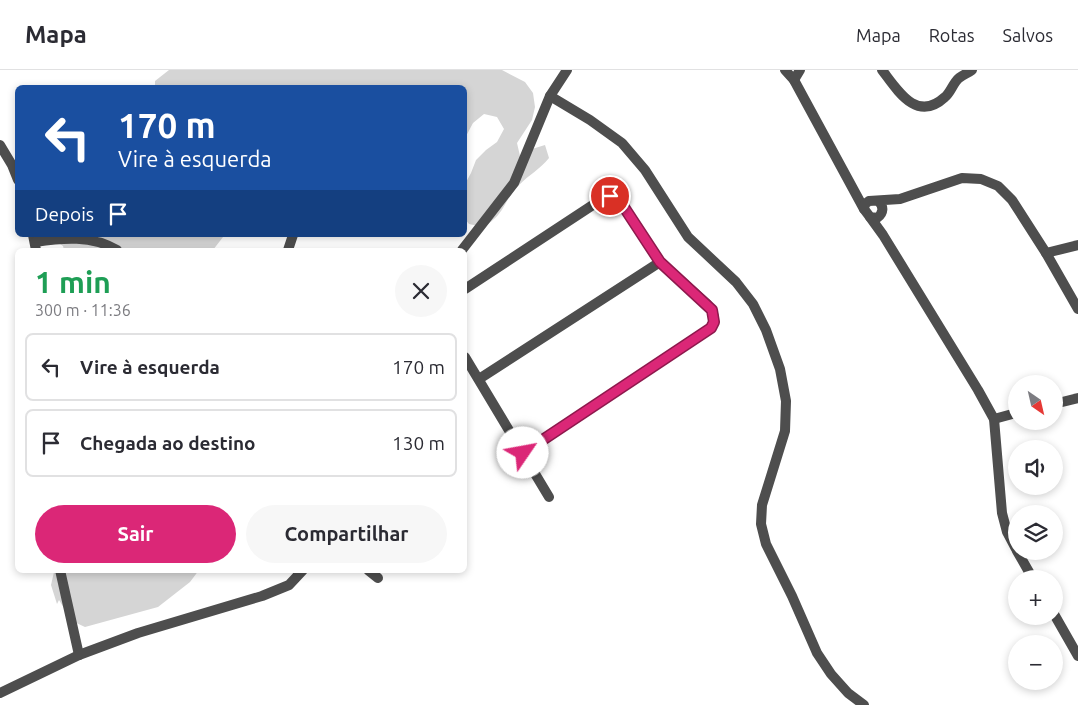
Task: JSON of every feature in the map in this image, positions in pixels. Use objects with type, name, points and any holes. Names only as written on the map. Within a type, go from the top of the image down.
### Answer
[{"type":"street","points":[[464,248],[514,183],[550,96],[567,70]]},
{"type":"street","points":[[785,70],[794,80],[867,213],[978,390],[994,419],[1002,513],[1008,534]]},
{"type":"street","points":[[794,80],[800,70]]},
{"type":"street","points":[[882,70],[909,102],[919,106],[928,106],[939,102],[947,96],[958,79],[972,70]]},
{"type":"street","points":[[550,96],[590,120],[622,143],[645,170],[688,237],[736,282],[753,304],[766,330],[780,369],[786,401],[785,431],[762,505],[761,524],[766,544],[792,596],[817,653],[836,680],[848,693],[864,705]]},
{"type":"street","points":[[0,145],[15,172]]},
{"type":"street","points":[[867,213],[866,204],[876,200],[900,199],[962,178],[981,179],[998,186],[1012,200],[1046,253],[1078,309]]},
{"type":"street","points":[[852,184],[883,207],[882,235]]},
{"type":"street","points":[[467,288],[605,197],[610,196],[620,201],[660,262],[712,310],[714,322],[711,328],[523,453]]},
{"type":"street","points":[[867,213],[877,218],[900,199]]},
{"type":"street","points":[[35,242],[64,238],[86,240],[111,248]]},
{"type":"street","points":[[1046,253],[1078,245]]},
{"type":"street","points":[[479,379],[660,262]]},
{"type":"street","points":[[467,360],[549,497]]},
{"type":"street","points":[[1063,402],[1078,398]]},
{"type":"street","points":[[994,419],[1008,415]]},
{"type":"street","points":[[61,573],[79,655]]},
{"type":"street","points":[[0,693],[79,655],[138,633],[262,596],[289,585],[300,573]]},
{"type":"street","points":[[372,573],[378,578]]},
{"type":"street","points":[[1060,625],[1078,656]]},
{"type":"shaded area","points":[[169,70],[502,70],[525,82],[533,93],[535,107],[532,120],[517,143],[520,156],[532,149],[545,145],[549,158],[519,185],[496,217],[483,227],[469,224],[467,222],[467,180],[476,160],[497,142],[504,129],[497,117],[484,114],[473,123],[467,134],[467,85],[155,85],[155,81]]},
{"type":"shaded area","points":[[50,237],[223,237],[215,248],[64,248]]},
{"type":"shaded area","points":[[54,573],[197,573],[190,582],[158,607],[85,627],[72,621],[59,600],[57,604],[51,585]]},
{"type":"route","points":[[523,453],[711,328],[714,322],[712,310],[660,262],[620,201],[610,196]]}]
